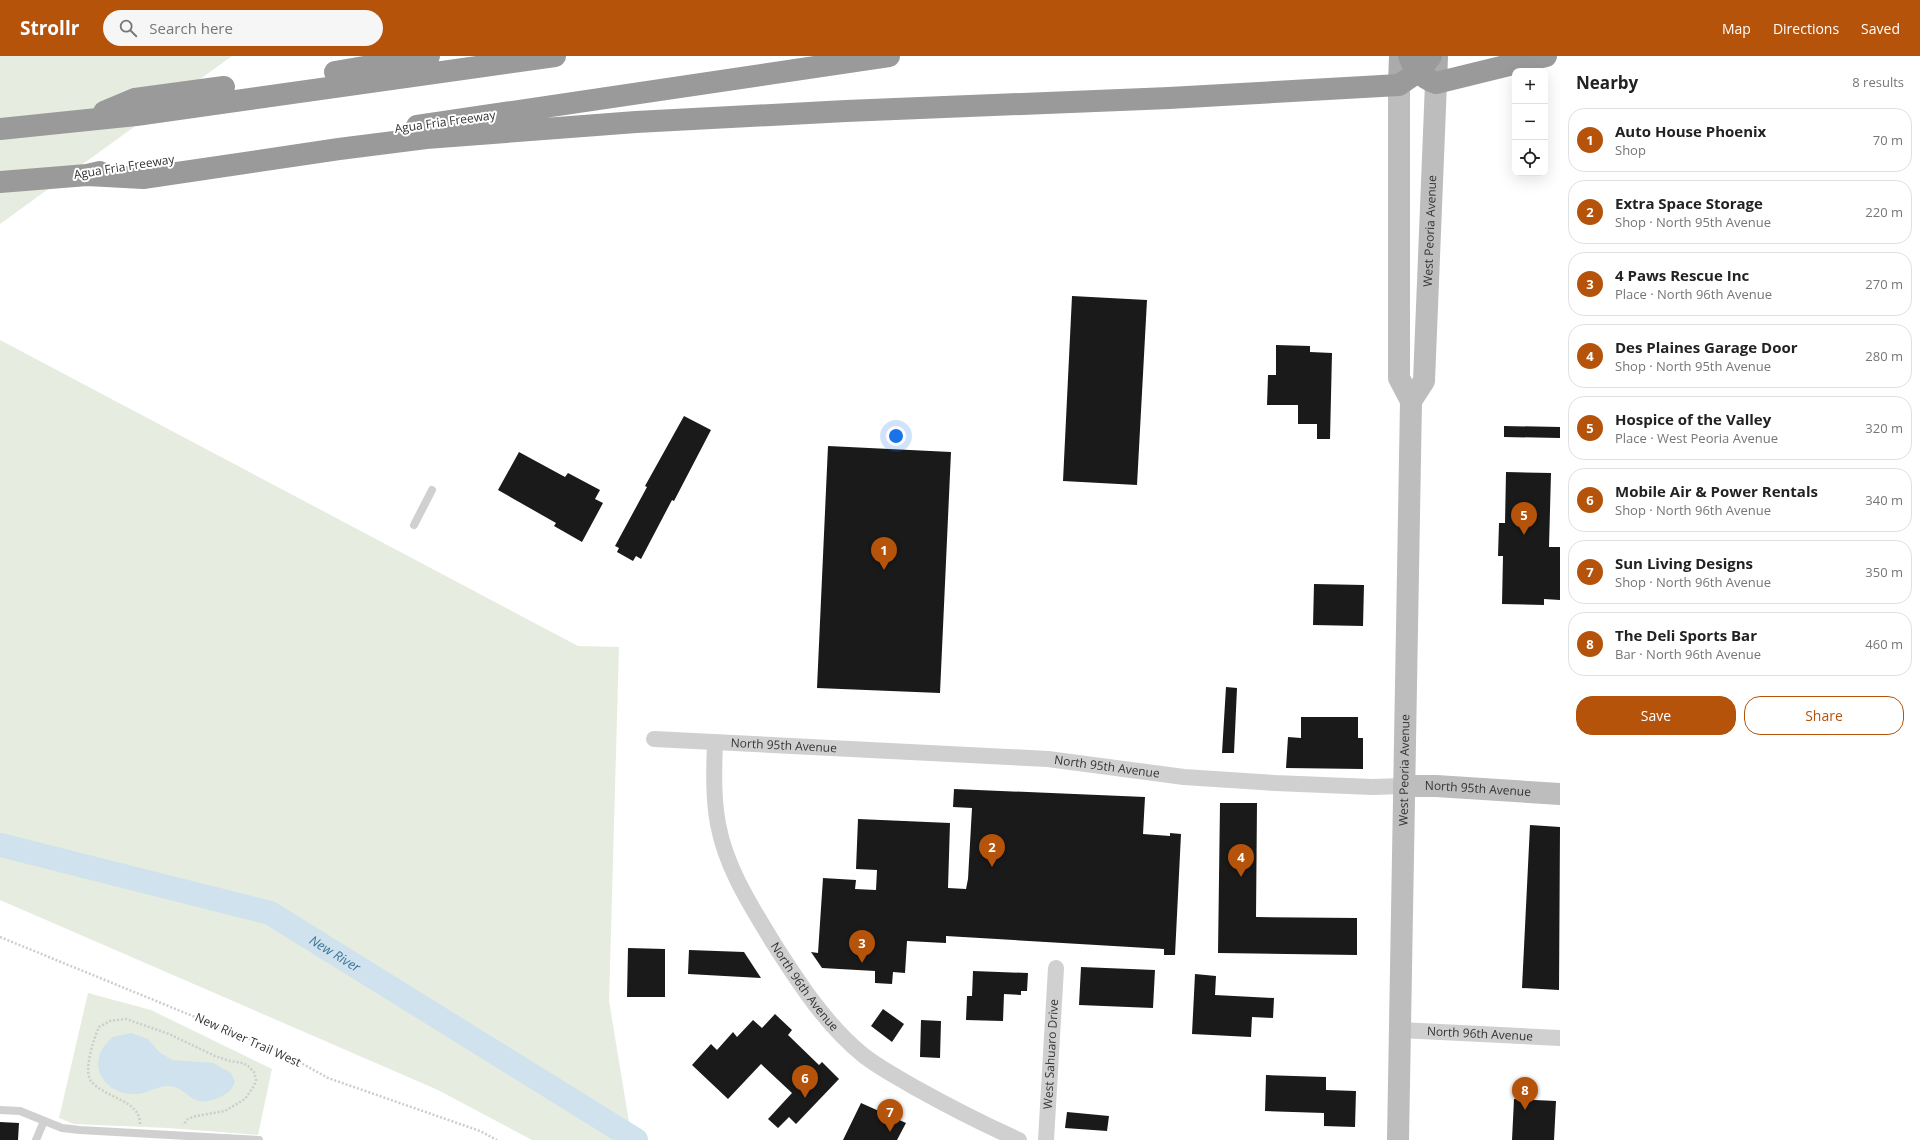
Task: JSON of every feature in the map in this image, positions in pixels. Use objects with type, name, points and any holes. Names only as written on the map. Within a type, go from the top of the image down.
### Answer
[{"type":"highway","points":[[81,122],[135,98],[330,72],[429,56]]},
{"type":"highway","points":[[0,130],[81,122],[555,56]]},
{"type":"highway","name":"Agua Fria Freeway","points":[[0,182],[87,175],[141,163],[248,151],[889,56]]},
{"type":"highway","points":[[1419,61],[1425,79],[1436,83],[1546,56]]},
{"type":"highway","points":[[87,175],[143,178],[339,149],[426,138],[636,122],[846,111],[1169,98],[1399,85],[1419,61]]},
{"type":"main road","name":"West Peoria Avenue","points":[[1398,1140],[1411,401],[1399,378],[1400,56]]},
{"type":"main road","name":"West Peoria Avenue","points":[[1411,401],[1424,381],[1437,56]]},
{"type":"main road","name":"North 95th Avenue","points":[[1404,786],[1436,786],[1560,794]]},
{"type":"street","name":"North 95th Avenue","points":[[654,739],[1040,759],[1184,777],[1275,783],[1404,786]]},
{"type":"street","name":"North 96th Avenue","points":[[715,742],[715,802],[718,825],[724,844],[738,883],[797,979],[840,1034],[863,1055],[898,1078],[942,1102],[1019,1140]]},
{"type":"street","name":"West Sahuaro Drive","points":[[1046,1140],[1056,968]]},
{"type":"street","name":"North 96th Avenue","points":[[1400,1030],[1560,1038]]},
{"type":"lane","points":[[414,525],[432,490]]},
{"type":"lane","points":[[0,1110],[20,1111],[62,1128],[140,1133],[163,1137],[180,1135],[259,1140]]},
{"type":"lane","points":[[36,1140],[44,1121]]},
{"type":"path","name":"New River Trail West","points":[[0,937],[283,1053],[328,1078],[480,1131],[497,1140]]},
{"type":"path","points":[[140,1133],[140,1120],[137,1110],[132,1106],[115,1099],[95,1085],[90,1081],[88,1074],[88,1063],[99,1027],[118,1019],[126,1019],[169,1034],[215,1056],[230,1061],[243,1063],[254,1072],[256,1080],[254,1086],[245,1099],[225,1111],[196,1116],[188,1119],[181,1129],[180,1135]]},
{"type":"shaded area","points":[[0,56],[232,56],[0,224]]},
{"type":"shaded area","points":[[0,340],[578,646],[619,647],[609,1001],[632,1140],[532,1140],[438,1090],[0,900]]},
{"type":"shaded area","points":[[88,993],[151,1010],[272,1069],[258,1135],[168,1128],[74,1124],[59,1118]]},
{"type":"water","points":[[131,1033],[148,1039],[159,1052],[172,1060],[213,1063],[231,1073],[235,1081],[233,1086],[229,1092],[224,1095],[211,1100],[203,1101],[196,1100],[180,1089],[174,1087],[166,1086],[136,1094],[124,1093],[114,1089],[100,1074],[98,1065],[99,1056],[104,1046],[113,1037]]},
{"type":"building","points":[[1072,296],[1147,300],[1137,485],[1063,481]]},
{"type":"building","points":[[1276,345],[1310,346],[1310,352],[1332,353],[1330,439],[1317,439],[1317,424],[1298,424],[1298,405],[1267,405],[1268,375],[1276,375]]},
{"type":"building","points":[[684,416],[711,430],[674,501],[672,500],[641,559],[636,556],[633,561],[617,552],[619,548],[615,546],[647,487],[645,486]]},
{"type":"building","points":[[1504,426],[1560,427],[1560,438],[1504,437]]},
{"type":"building","points":[[828,446],[951,452],[940,693],[817,688]]},
{"type":"building","points":[[519,452],[565,477],[568,473],[600,490],[595,499],[603,503],[582,542],[554,526],[556,523],[498,490]]},
{"type":"building","points":[[1506,472],[1551,473],[1549,547],[1560,547],[1560,600],[1544,599],[1544,605],[1502,604],[1503,556],[1498,556],[1499,523],[1505,523]]},
{"type":"building","points":[[1314,584],[1364,585],[1363,626],[1313,625]]},
{"type":"building","points":[[1226,687],[1237,688],[1234,753],[1222,753]]},
{"type":"building","points":[[1301,717],[1358,717],[1358,738],[1363,738],[1363,769],[1286,768],[1288,737],[1301,738]]},
{"type":"building","points":[[954,789],[1145,797],[1143,834],[1170,836],[1170,833],[1181,834],[1175,955],[1164,955],[1164,949],[946,936],[946,943],[907,941],[905,973],[893,972],[892,984],[875,983],[875,971],[822,968],[811,952],[818,953],[823,878],[856,880],[855,889],[876,890],[877,870],[856,869],[858,819],[950,823],[948,888],[966,889],[968,879],[972,808],[953,807]]},
{"type":"building","points":[[1220,803],[1257,803],[1256,917],[1357,918],[1357,955],[1218,953]]},
{"type":"building","points":[[1530,825],[1560,827],[1559,990],[1522,988]]},
{"type":"building","points":[[628,948],[665,949],[665,997],[627,997]]},
{"type":"building","points":[[689,950],[744,952],[761,978],[688,974]]},
{"type":"building","points":[[1081,967],[1155,970],[1153,1008],[1079,1005]]},
{"type":"building","points":[[973,971],[1028,973],[1027,991],[1021,991],[1021,995],[1004,994],[1003,1021],[966,1020],[967,996],[972,996]]},
{"type":"building","points":[[1195,974],[1216,976],[1215,995],[1274,998],[1273,1018],[1252,1017],[1251,1037],[1192,1034]]},
{"type":"building","points":[[883,1009],[904,1024],[892,1042],[871,1026]]},
{"type":"building","points":[[775,1014],[792,1030],[788,1035],[819,1065],[822,1062],[839,1079],[796,1124],[789,1117],[778,1128],[768,1119],[792,1093],[761,1064],[728,1099],[692,1065],[711,1044],[717,1050],[733,1032],[737,1037],[753,1020],[762,1028]]},
{"type":"building","points":[[921,1020],[941,1021],[940,1058],[920,1057]]},
{"type":"building","points":[[1266,1075],[1326,1077],[1326,1090],[1356,1091],[1355,1127],[1324,1126],[1324,1113],[1265,1111]]},
{"type":"building","points":[[1514,1099],[1556,1101],[1554,1140],[1512,1140]]},
{"type":"building","points":[[861,1103],[906,1123],[897,1140],[843,1140]]},
{"type":"building","points":[[1067,1112],[1109,1116],[1107,1131],[1065,1128]]},
{"type":"building","points":[[0,1122],[19,1123],[18,1140],[0,1140]]},
{"type":"waterway","name":"New River","points":[[0,845],[270,913],[636,1140]]},
{"type":"place","name":"Hospice of the Valley","points":[[1524,535]]},
{"type":"place","name":"Auto House Phoenix","points":[[884,570]]},
{"type":"place","name":"Extra Space Storage","points":[[992,867]]},
{"type":"place","name":"Des Plaines Garage Door","points":[[1241,877]]},
{"type":"place","name":"4 Paws Rescue Inc","points":[[862,963]]},
{"type":"place","name":"Mobile Air & Power Rentals","points":[[805,1098]]},
{"type":"place","name":"The Deli Sports Bar","points":[[1525,1110]]},
{"type":"place","name":"Sun Living Designs","points":[[890,1132]]}]
